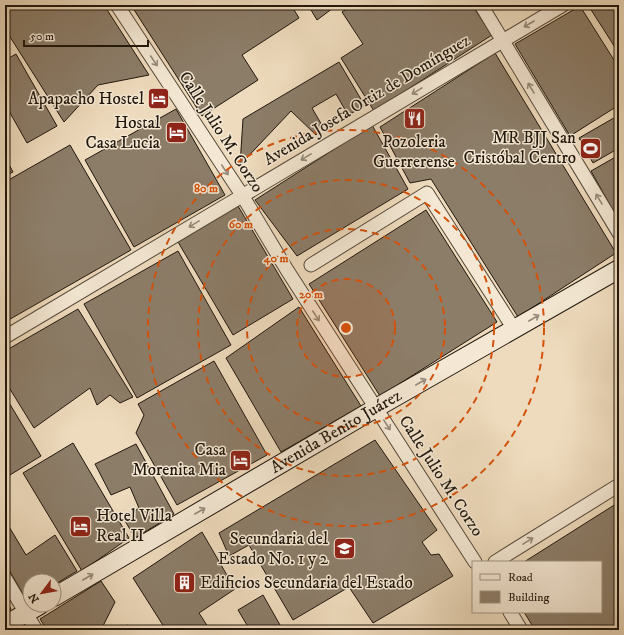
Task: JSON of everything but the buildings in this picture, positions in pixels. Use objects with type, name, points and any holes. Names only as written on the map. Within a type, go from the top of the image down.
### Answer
[{"type":"street","name":"Calle Julio M. Corzo","points":[[117,5],[242,195],[286,270],[474,561]]},
{"type":"street","points":[[481,5],[619,233]]},
{"type":"street","name":"Avenida Josefa Ortiz de Domínguez","points":[[5,337],[563,5]]},
{"type":"street","points":[[312,265],[427,193],[514,329]]},
{"type":"street","name":"Avenida Benito Juárez","points":[[62,592],[376,408],[619,268]]},
{"type":"street","points":[[497,561],[619,485]]},
{"type":"street","points":[[5,578],[22,597]]},
{"type":"street","points":[[5,625],[26,613]]},
{"type":"street","points":[[34,613],[36,630]]},
{"type":"street","points":[[511,613],[521,630]]},
{"type":"place","name":"Apapacho Hostel","points":[[159,99]]},
{"type":"place","name":"Pozoleria Guerrerense","points":[[414,118]]},
{"type":"place","name":"Hostal Casa Lucia","points":[[176,133]]},
{"type":"place","name":"MR BJJ San Cristóbal Centro","points":[[591,148]]},
{"type":"place","name":"Casa Morenita Mia","points":[[241,460]]},
{"type":"place","name":"Hotel Villa Real II","points":[[81,526]]},
{"type":"place","name":"Secundaria del Estado No. 1 y 2","points":[[344,549]]},
{"type":"place","name":"Edificios Secundaria del Estado","points":[[184,583]]}]
